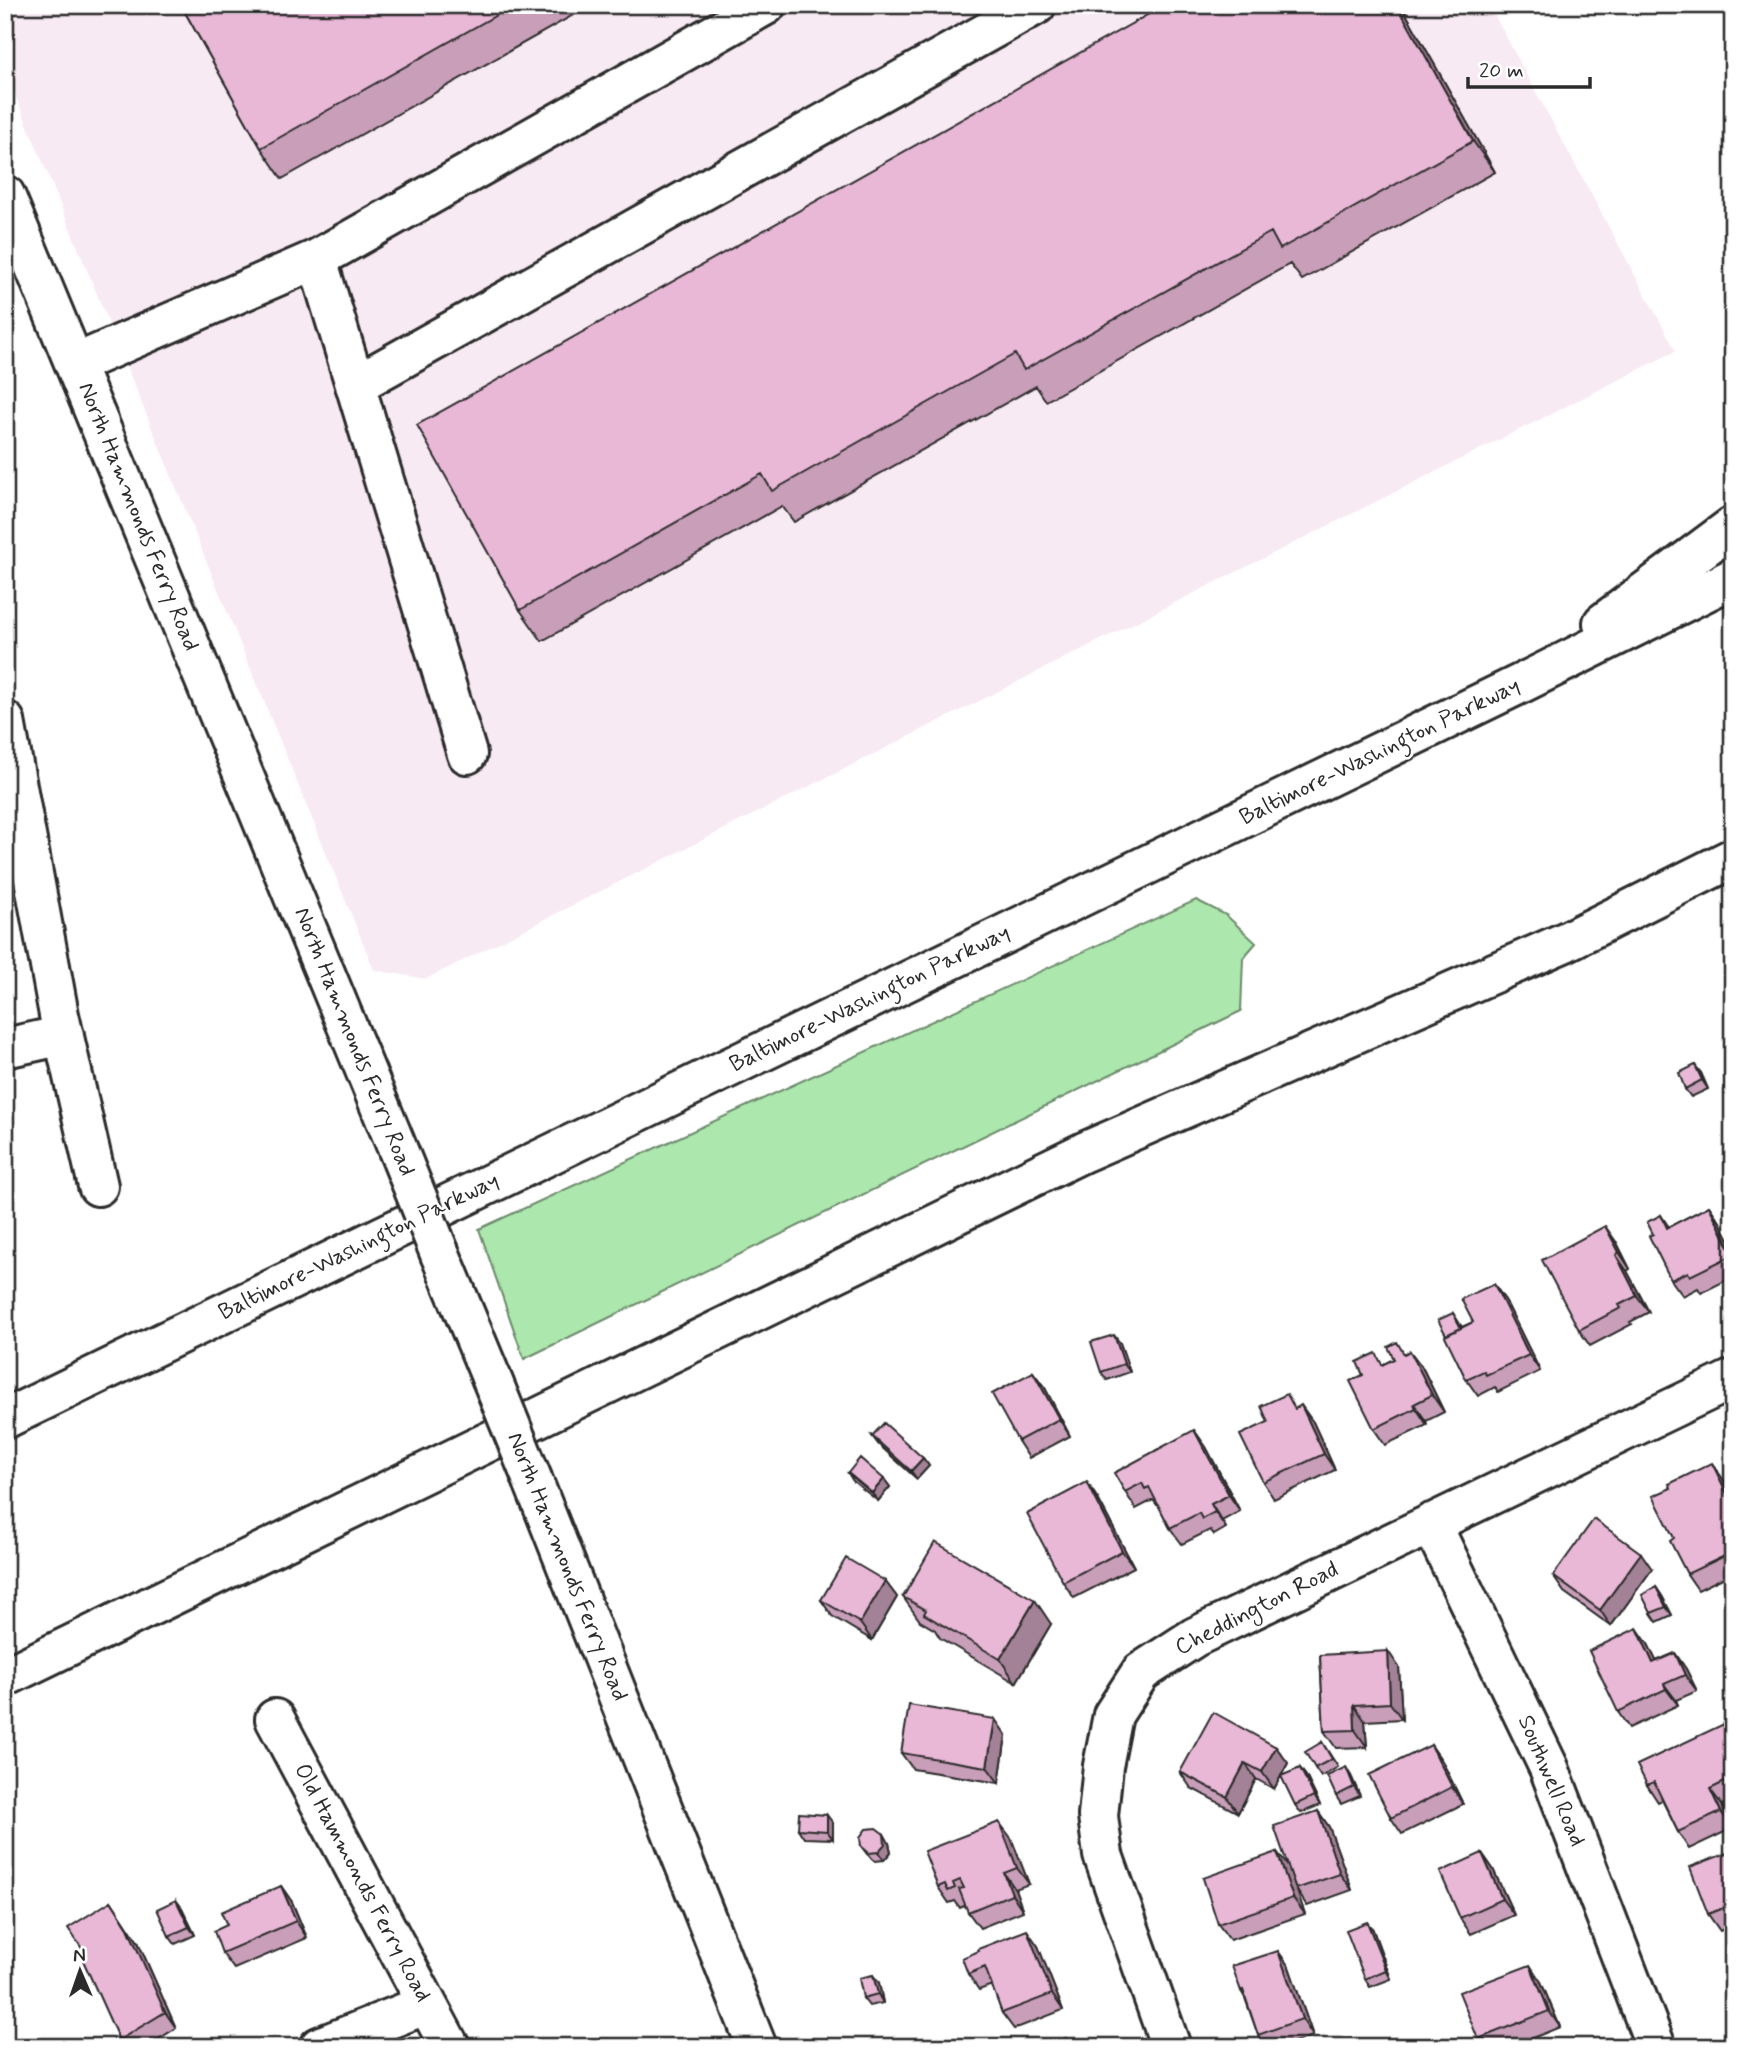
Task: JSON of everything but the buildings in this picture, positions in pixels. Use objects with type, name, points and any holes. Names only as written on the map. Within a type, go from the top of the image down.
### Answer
[{"type":"main road","points":[[75,364],[317,259],[766,5]]},
{"type":"main road","points":[[355,385],[1036,5]]},
{"type":"main road","name":"North Hammonds Ferry Road","points":[[5,195],[491,1377],[757,2047]]},
{"type":"main road","points":[[317,259],[467,754]]},
{"type":"main road","points":[[1524,682],[1733,526]]},
{"type":"main road","name":"Baltimore-Washington Parkway","points":[[5,1419],[1733,578]]},
{"type":"main road","points":[[5,721],[64,1035],[98,1186]]},
{"type":"main road","points":[[1565,942],[1733,858]]},
{"type":"main road","points":[[5,1677],[1084,1152],[1733,869]]},
{"type":"main road","points":[[5,1048],[64,1035]]},
{"type":"main road","name":"Cheddington Road","points":[[1171,2047],[1103,1855],[1098,1816],[1103,1766],[1113,1715],[1141,1672],[1195,1637],[1733,1379]]},
{"type":"main road","name":"Southwell Road","points":[[1431,1523],[1549,1768],[1656,2047]]},
{"type":"main road","name":"Old Hammonds Ferry Road","points":[[275,1719],[450,2047]]},
{"type":"main road","points":[[319,2047],[427,2004]]},
{"type":"shaded area","points":[[5,5],[1489,5],[1676,351],[426,979],[374,970],[5,70]]},
{"type":"green space","points":[[1196,900],[1226,915],[1256,943],[1243,958],[1241,1011],[524,1359],[479,1229]]}]
